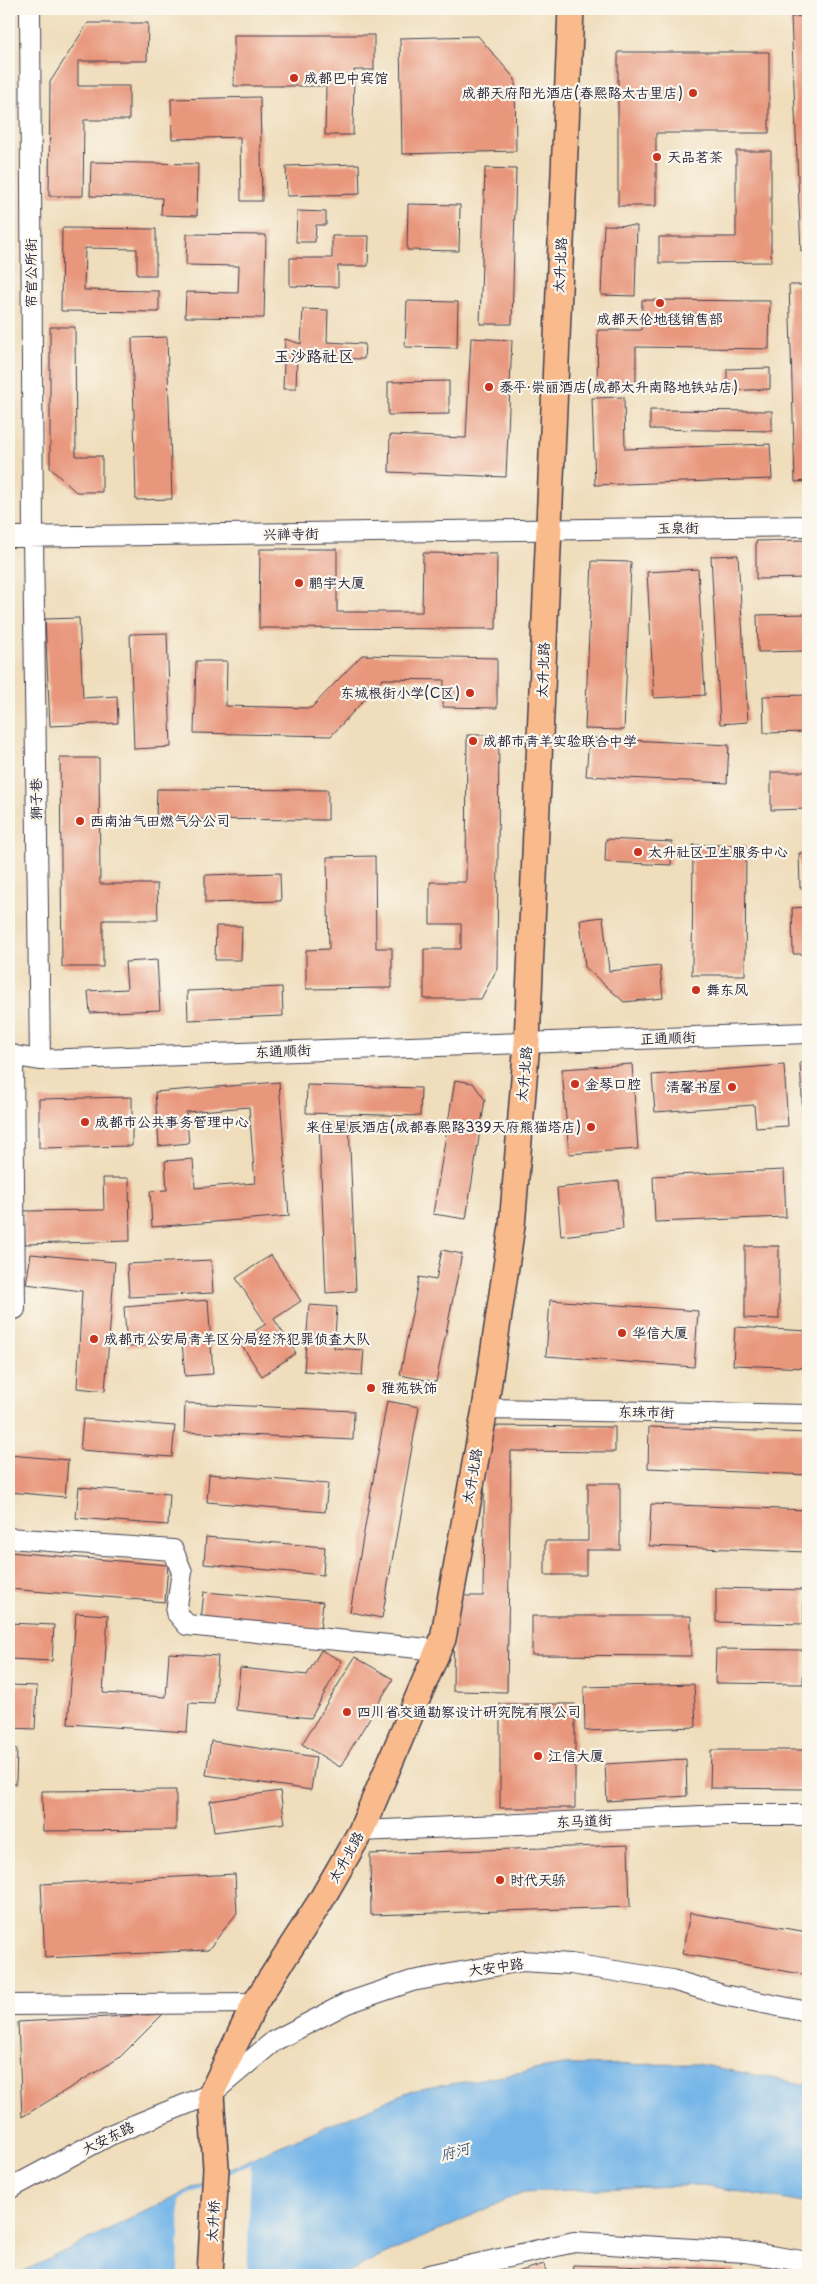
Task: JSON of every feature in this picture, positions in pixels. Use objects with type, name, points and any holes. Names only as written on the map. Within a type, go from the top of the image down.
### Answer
[{"type":"main road","name":"太升北路","points":[[216,2168],[212,2094],[255,2003],[320,1902],[361,1830],[438,1650],[444,1629],[485,1409],[512,1226],[527,1042],[571,9]]},
{"type":"main road","name":"太升桥","points":[[210,2275],[216,2168]]},
{"type":"street","name":"帘官公所街","points":[[30,9],[33,538]]},
{"type":"street","name":"玉泉街","points":[[548,530],[808,526]]},
{"type":"street","name":"兴禅寺街","points":[[9,538],[548,530]]},
{"type":"street","name":"狮子巷","points":[[33,538],[40,1060]]},
{"type":"street","name":"正通顺街","points":[[527,1042],[808,1033]]},
{"type":"street","name":"东通顺街","points":[[11,1055],[40,1060],[527,1042]]},
{"type":"street","points":[[11,1055],[15,1308]]},
{"type":"street","name":"东珠市街","points":[[485,1409],[808,1415]]},
{"type":"street","points":[[9,1538],[173,1550],[182,1572],[176,1612],[187,1625],[438,1650]]},
{"type":"street","name":"东马道街","points":[[361,1830],[725,1815],[808,1815]]},
{"type":"street","name":"大安中路","points":[[212,2094],[274,2041],[347,2003],[412,1981],[522,1962],[571,1964],[624,1971],[672,1980],[722,1995],[808,2012]]},
{"type":"street","points":[[9,2005],[255,2003]]},
{"type":"street","name":"大安东路","points":[[9,2189],[110,2135],[212,2094]]},
{"type":"street","points":[[429,2275],[574,2242],[745,2252],[808,2262]]},
{"type":"water","name":"府河","points":[[697,2064],[808,2085],[808,2204],[704,2185],[523,2192],[340,2275],[16,2275],[261,2154],[410,2091],[563,2065]]},
{"type":"pier","points":[[251,2163],[247,2275],[178,2275],[180,2199]]},
{"type":"building","points":[[808,16],[808,251],[801,251],[791,17]]},
{"type":"building","points":[[88,23],[148,23],[147,61],[78,61],[78,86],[129,86],[129,120],[84,120],[83,196],[49,196],[50,82]]},
{"type":"building","name":"成都巴中宾馆","points":[[234,35],[374,35],[374,70],[354,70],[353,135],[325,135],[326,86],[234,86]]},
{"type":"building","points":[[478,36],[515,79],[516,151],[402,154],[400,38]]},
{"type":"building","name":"成都天府阳光酒店(春熙路太古里店)","points":[[618,52],[769,52],[769,133],[656,133],[656,206],[618,206]]},
{"type":"building","points":[[260,97],[262,201],[241,201],[240,137],[172,139],[171,99]]},
{"type":"building","points":[[736,151],[771,151],[771,262],[659,263],[659,237],[736,237]]},
{"type":"building","points":[[91,162],[198,164],[197,216],[161,215],[162,198],[90,196]]},
{"type":"building","points":[[359,164],[360,194],[287,196],[286,166]]},
{"type":"building","points":[[485,168],[516,169],[512,324],[480,324]]},
{"type":"building","points":[[408,204],[460,205],[459,251],[407,250]]},
{"type":"building","points":[[297,211],[326,212],[326,225],[316,225],[315,242],[296,242]]},
{"type":"building","points":[[604,225],[637,226],[635,296],[601,295]]},
{"type":"building","points":[[62,228],[156,229],[156,275],[137,275],[137,249],[85,248],[84,290],[159,291],[159,312],[61,311]]},
{"type":"building","points":[[187,234],[266,235],[264,318],[185,317],[186,292],[238,293],[239,266],[186,265]]},
{"type":"building","points":[[332,236],[369,236],[368,266],[338,266],[338,287],[290,286],[290,258],[332,258]]},
{"type":"building","points":[[789,285],[808,285],[808,481],[795,482]]},
{"type":"building","points":[[642,300],[770,301],[769,349],[636,347],[636,384],[597,384],[598,330],[641,330]]},
{"type":"building","points":[[407,301],[458,302],[457,348],[405,347]]},
{"type":"building","points":[[303,309],[328,310],[327,342],[365,344],[364,359],[297,357],[296,389],[283,389],[285,339],[301,344]]},
{"type":"building","points":[[50,327],[75,327],[76,456],[102,456],[102,492],[76,492],[50,468]]},
{"type":"building","points":[[167,337],[172,499],[136,500],[132,338]]},
{"type":"building","name":"泰平·崇丽酒店(成都太升南路地铁站店)","points":[[471,338],[512,340],[506,477],[389,472],[390,435],[466,438]]},
{"type":"building","points":[[770,368],[770,389],[727,391],[727,369]]},
{"type":"building","points":[[449,381],[449,414],[388,415],[388,382]]},
{"type":"building","points":[[624,397],[625,449],[770,444],[772,479],[595,485],[592,398]]},
{"type":"building","points":[[650,410],[772,411],[772,431],[650,429]]},
{"type":"building","points":[[808,540],[808,578],[756,579],[756,541]]},
{"type":"building","name":"鹏宇大厦","points":[[260,549],[337,549],[337,612],[422,612],[423,553],[497,554],[496,629],[259,628]]},
{"type":"building","points":[[738,555],[748,722],[720,724],[711,556]]},
{"type":"building","points":[[592,561],[631,562],[624,730],[585,729]]},
{"type":"building","points":[[698,569],[705,695],[654,698],[647,572]]},
{"type":"building","points":[[808,614],[808,651],[758,652],[757,615]]},
{"type":"building","points":[[79,618],[83,698],[117,696],[118,723],[50,726],[45,619]]},
{"type":"building","points":[[167,633],[171,747],[134,749],[130,634]]},
{"type":"building","name":"东城根街小学(C区)","points":[[362,655],[497,658],[497,708],[443,707],[444,680],[383,679],[331,736],[194,733],[196,661],[227,661],[226,706],[311,708]]},
{"type":"building","points":[[808,695],[808,732],[764,733],[763,696]]},
{"type":"building","points":[[467,735],[499,735],[497,969],[481,999],[424,999],[424,949],[461,949],[461,924],[430,924],[430,882],[466,882]]},
{"type":"building","points":[[589,738],[729,745],[727,783],[586,776]]},
{"type":"building","name":"西南油气田燃气分公司","points":[[60,758],[99,758],[100,884],[157,884],[158,920],[103,920],[103,967],[62,967]]},
{"type":"building","points":[[771,772],[808,772],[808,809],[771,810]]},
{"type":"building","points":[[157,789],[328,790],[328,820],[156,819]]},
{"type":"building","name":"太升社区卫生服务中心","points":[[606,839],[672,842],[671,865],[605,862]]},
{"type":"building","points":[[693,845],[746,845],[745,975],[692,975]]},
{"type":"building","points":[[799,853],[808,853],[808,888],[800,888]]},
{"type":"building","points":[[375,856],[376,948],[392,948],[392,988],[306,989],[306,950],[329,949],[327,857]]},
{"type":"building","points":[[280,873],[281,901],[205,903],[205,875]]},
{"type":"building","points":[[808,907],[808,954],[793,954],[792,908]]},
{"type":"building","points":[[603,917],[609,971],[660,966],[663,998],[624,1002],[585,967],[580,920]]},
{"type":"building","points":[[216,926],[242,926],[241,960],[215,960]]},
{"type":"building","points":[[157,960],[160,1010],[90,1013],[88,991],[127,989],[125,962]]},
{"type":"building","points":[[282,987],[283,1016],[188,1020],[187,991]]},
{"type":"building","points":[[808,1062],[808,1184],[807,1184],[800,1063]]},
{"type":"building","points":[[632,1064],[638,1149],[569,1154],[562,1069]]},
{"type":"building","points":[[784,1065],[788,1126],[756,1128],[754,1105],[655,1112],[652,1075]]},
{"type":"building","points":[[455,1080],[473,1083],[485,1100],[466,1219],[433,1214]]},
{"type":"building","points":[[279,1082],[289,1216],[152,1227],[150,1191],[167,1190],[165,1161],[193,1159],[195,1188],[255,1183],[249,1107],[186,1112],[189,1143],[159,1146],[155,1092]]},
{"type":"building","points":[[307,1085],[421,1088],[420,1116],[306,1113]]},
{"type":"building","name":"成都市公共事务管理中心","points":[[132,1097],[132,1146],[39,1148],[39,1099]]},
{"type":"building","points":[[349,1123],[356,1291],[326,1293],[319,1124]]},
{"type":"building","points":[[784,1170],[786,1217],[655,1222],[653,1176]]},
{"type":"building","points":[[103,1178],[129,1178],[130,1241],[25,1244],[24,1211],[104,1210]]},
{"type":"building","points":[[619,1181],[623,1229],[561,1236],[557,1188]]},
{"type":"building","points":[[806,1221],[808,1221],[808,1236],[807,1236]]},
{"type":"building","points":[[745,1246],[779,1246],[779,1319],[745,1318]]},
{"type":"building","points":[[442,1250],[462,1254],[436,1382],[400,1375],[419,1277],[436,1280]]},
{"type":"building","name":"成都市公安局青羊区分局经济犯罪侦查大队","points":[[31,1254],[115,1262],[105,1391],[77,1388],[82,1291],[26,1284]]},
{"type":"building","points":[[271,1255],[301,1301],[274,1319],[296,1353],[262,1376],[239,1341],[266,1324],[236,1278]]},
{"type":"building","points":[[211,1260],[213,1293],[129,1297],[127,1264]]},
{"type":"building","points":[[208,1300],[213,1374],[185,1376],[182,1342],[127,1347],[124,1307]]},
{"type":"building","name":"华信大厦","points":[[550,1300],[698,1311],[694,1367],[546,1356]]},
{"type":"building","points":[[309,1305],[337,1307],[334,1348],[364,1350],[362,1375],[304,1371]]},
{"type":"building","points":[[735,1327],[808,1331],[808,1368],[733,1365]]},
{"type":"building","points":[[387,1401],[419,1407],[382,1618],[350,1612]]},
{"type":"building","points":[[185,1403],[354,1411],[353,1440],[184,1432]]},
{"type":"building","points":[[83,1419],[175,1426],[172,1457],[80,1450]]},
{"type":"building","points":[[485,1426],[615,1427],[615,1452],[511,1451],[507,1692],[453,1691],[454,1596],[483,1596]]},
{"type":"building","points":[[649,1427],[808,1433],[808,1475],[648,1468]]},
{"type":"building","points":[[9,1455],[68,1460],[65,1497],[9,1492]]},
{"type":"building","points":[[209,1474],[328,1484],[325,1512],[207,1502]]},
{"type":"building","points":[[588,1483],[620,1483],[620,1550],[586,1550],[586,1575],[545,1575],[545,1541],[588,1541]]},
{"type":"building","points":[[79,1487],[170,1494],[168,1525],[76,1518]]},
{"type":"building","points":[[651,1504],[808,1510],[808,1552],[649,1546]]},
{"type":"building","points":[[206,1537],[325,1547],[323,1575],[204,1564]]},
{"type":"building","points":[[9,1552],[168,1565],[165,1602],[9,1589]]},
{"type":"building","points":[[716,1588],[804,1590],[804,1624],[716,1622]]},
{"type":"building","points":[[204,1592],[323,1602],[320,1630],[201,1620]]},
{"type":"building","points":[[76,1613],[108,1615],[103,1693],[166,1697],[169,1653],[218,1656],[214,1704],[189,1703],[187,1732],[68,1724]]},
{"type":"building","points":[[532,1616],[691,1616],[691,1656],[532,1655]]},
{"type":"building","points":[[9,1623],[54,1625],[52,1661],[9,1659]]},
{"type":"building","points":[[716,1649],[804,1650],[803,1684],[715,1683]]},
{"type":"building","points":[[321,1650],[342,1661],[311,1718],[236,1710],[240,1668],[307,1675]]},
{"type":"building","name":"四川省交通勘察设计研究院有限公司","points":[[355,1657],[393,1679],[340,1767],[302,1744]]},
{"type":"building","points":[[694,1684],[696,1727],[585,1731],[584,1687]]},
{"type":"building","points":[[9,1685],[37,1686],[35,1729],[9,1728]]},
{"type":"building","name":"江信大厦","points":[[500,1704],[575,1704],[575,1808],[500,1808]]},
{"type":"building","points":[[211,1741],[316,1757],[311,1790],[206,1775]]},
{"type":"building","points":[[9,1748],[17,1749],[16,1784],[9,1784]]},
{"type":"building","points":[[711,1750],[807,1750],[806,1789],[710,1788]]},
{"type":"building","points":[[686,1759],[687,1796],[607,1801],[605,1764]]},
{"type":"building","points":[[176,1790],[176,1830],[43,1831],[42,1791]]},
{"type":"building","points":[[280,1791],[285,1823],[214,1832],[210,1801]]},
{"type":"building","name":"时代天骄","points":[[628,1845],[630,1907],[371,1915],[370,1854]]},
{"type":"building","points":[[235,1874],[237,1913],[208,1950],[45,1958],[41,1884]]},
{"type":"building","points":[[690,1913],[808,1932],[808,1975],[682,1954]]},
{"type":"building","points":[[163,2014],[119,2058],[22,2117],[18,2022]]},
{"type":"building","points":[[544,2264],[547,2275],[507,2275]]},
{"type":"building","points":[[573,2265],[734,2269],[734,2275],[572,2275]]},
{"type":"place","name":"成都巴中宾馆","points":[[294,78]]},
{"type":"place","name":"成都天府阳光酒店(春熙路太古里店)","points":[[693,93]]},
{"type":"place","name":"天品茗茶","points":[[657,157]]},
{"type":"place","name":"成都天伦地毯销售部","points":[[660,303]]},
{"type":"place","name":"泰平·崇丽酒店(成都太升南路地铁站店)","points":[[489,387]]},
{"type":"place","name":"鹏宇大厦","points":[[299,583]]},
{"type":"place","name":"东城根街小学(C区)","points":[[470,693]]},
{"type":"place","name":"成都市青羊实验联合中学","points":[[473,741]]},
{"type":"place","name":"西南油气田燃气分公司","points":[[80,821]]},
{"type":"place","name":"太升社区卫生服务中心","points":[[638,852]]},
{"type":"place","name":"舞东风","points":[[696,990]]},
{"type":"place","name":"金琴口腔","points":[[575,1084]]},
{"type":"place","name":"清馨书屋","points":[[732,1087]]},
{"type":"place","name":"成都市公共事务管理中心","points":[[85,1122]]},
{"type":"place","name":"来住星辰酒店(成都春熙路339天府熊猫塔店)","points":[[591,1127]]},
{"type":"place","name":"华信大厦","points":[[622,1333]]},
{"type":"place","name":"成都市公安局青羊区分局经济犯罪侦查大队","points":[[94,1339]]},
{"type":"place","name":"雅苑铁饰","points":[[371,1388]]},
{"type":"place","name":"四川省交通勘察设计研究院有限公司","points":[[347,1712]]},
{"type":"place","name":"江信大厦","points":[[538,1756]]},
{"type":"place","name":"时代天骄","points":[[500,1880]]},
{"type":"district","name":"玉沙路社区","points":[[314,356]]}]
